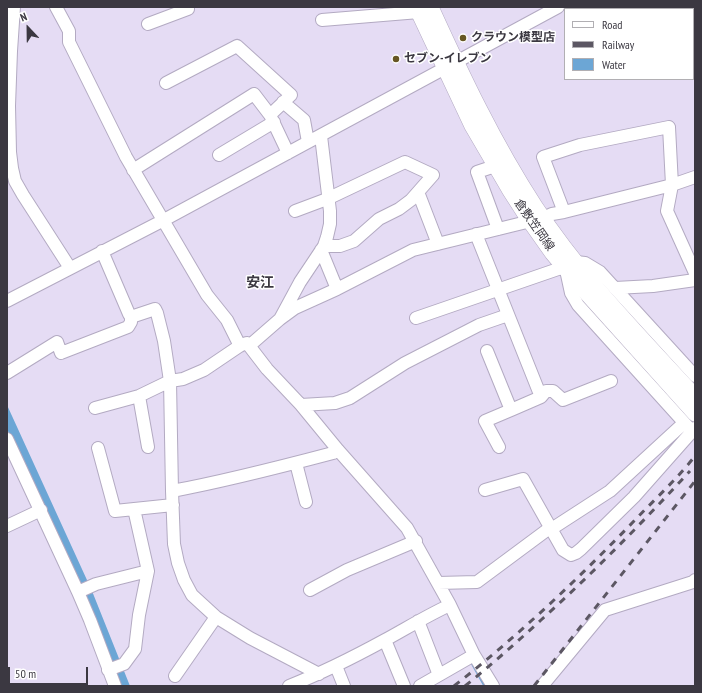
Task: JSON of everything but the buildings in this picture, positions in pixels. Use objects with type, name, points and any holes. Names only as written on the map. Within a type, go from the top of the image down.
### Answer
[{"type":"main road","name":"倉敷笠岡線","points":[[422,9],[450,65],[485,121],[536,219]]},
{"type":"main road","name":"倉敷笠岡線","points":[[450,65],[472,126],[495,166],[536,219],[569,266],[579,286],[692,425]]},
{"type":"main road","name":"倉敷笠岡線","points":[[569,266],[596,287],[695,396]]},
{"type":"street","points":[[14,7],[9,51],[10,152],[12,168],[11,182],[23,195],[70,268]]},
{"type":"street","points":[[56,7],[69,31],[68,42],[162,221],[207,295],[227,320],[244,345],[301,405],[336,451],[408,528],[413,543],[438,583],[470,657],[493,686]]},
{"type":"street","points":[[148,24],[188,9],[187,7]]},
{"type":"street","points":[[7,301],[162,221],[558,7]]},
{"type":"street","points":[[322,20],[422,9]]},
{"type":"street","points":[[166,83],[237,46],[291,95],[283,102],[272,118],[219,155]]},
{"type":"street","points":[[135,168],[254,94],[272,118],[288,153]]},
{"type":"street","points":[[283,102],[304,120],[308,142]]},
{"type":"street","points":[[564,212],[543,157],[580,145],[670,127],[672,185],[667,211],[695,272]]},
{"type":"street","points":[[280,319],[300,282],[322,248],[330,224],[330,211],[327,199],[321,136]]},
{"type":"street","points":[[295,211],[327,199],[405,162],[433,175],[411,200],[399,209],[379,219],[354,241],[340,246],[322,248]]},
{"type":"street","points":[[495,166],[477,172],[498,229]]},
{"type":"street","points":[[96,408],[139,396],[170,381],[183,379],[204,370],[244,345],[295,308],[337,289],[413,250],[672,185],[695,176]]},
{"type":"street","points":[[418,192],[438,244]]},
{"type":"street","points":[[476,234],[540,397]]},
{"type":"street","points":[[322,248],[337,289]]},
{"type":"street","points":[[7,372],[56,342],[61,353],[128,327],[131,322],[131,317],[102,251]]},
{"type":"street","points":[[416,318],[498,289],[569,266],[585,263],[600,272],[695,376]]},
{"type":"street","points":[[615,288],[653,286],[695,280]]},
{"type":"street","points":[[131,317],[155,309],[164,341],[170,381],[174,544],[178,563],[184,580],[192,595],[216,617],[250,638],[319,674]]},
{"type":"street","points":[[301,405],[335,403],[350,398],[405,363],[479,325],[508,315]]},
{"type":"street","points":[[487,351],[511,410]]},
{"type":"street","points":[[499,447],[485,421],[540,397],[546,391],[553,391],[564,400],[611,381]]},
{"type":"street","points":[[139,396],[148,447]]},
{"type":"street","points":[[438,583],[477,582],[550,528],[610,491],[692,425]]},
{"type":"street","points":[[485,490],[523,480],[563,550],[570,555],[581,549],[634,497],[692,425]]},
{"type":"street","points":[[7,439],[82,590],[115,667],[115,686]]},
{"type":"street","points":[[98,448],[115,511],[173,505]]},
{"type":"street","points":[[172,491],[209,484],[296,463],[336,451]]},
{"type":"street","points":[[296,463],[306,502]]},
{"type":"street","points":[[115,667],[135,649],[139,615],[148,571],[134,509]]},
{"type":"street","points":[[7,526],[41,510]]},
{"type":"street","points":[[310,590],[347,570],[413,543]]},
{"type":"street","points":[[82,590],[148,571]]},
{"type":"street","points":[[542,686],[605,610],[694,582],[695,580]]},
{"type":"street","points":[[290,686],[336,666],[448,606]]},
{"type":"street","points":[[176,676],[216,617]]},
{"type":"street","points":[[418,621],[439,675]]},
{"type":"street","points":[[385,640],[404,686]]},
{"type":"street","points":[[420,686],[470,657]]},
{"type":"street","points":[[336,666],[344,686]]},
{"type":"water","points":[[7,405],[92,591],[130,686],[119,686],[46,512],[7,429]]},
{"type":"waterway","points":[[471,661],[485,686]]},
{"type":"railway","points":[[454,686],[524,627],[570,585],[666,489],[695,456]]},
{"type":"railway","points":[[465,686],[513,645],[598,566],[690,471]]},
{"type":"railway","points":[[534,686],[695,481]]},
{"type":"place","name":"クラウン模型店","points":[[463,38]]},
{"type":"place","name":"セブン-イレブン","points":[[396,59]]},
{"type":"district","name":"安江","points":[[260,283]]}]
